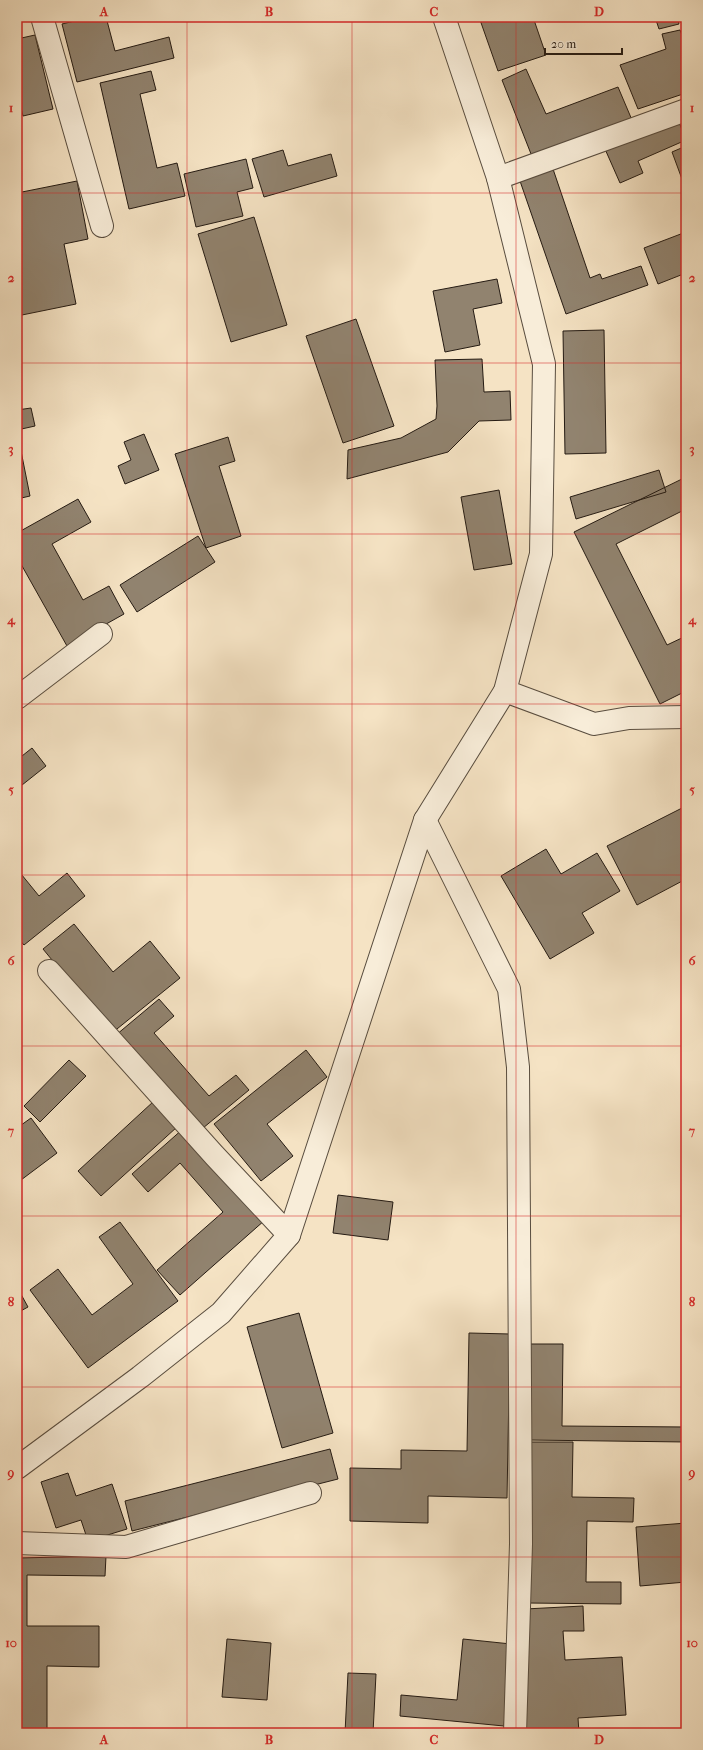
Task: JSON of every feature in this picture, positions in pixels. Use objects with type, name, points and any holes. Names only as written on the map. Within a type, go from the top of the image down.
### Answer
[{"type":"street","points":[[42,17],[102,226]]},
{"type":"street","points":[[17,1468],[140,1377],[221,1313],[289,1235],[425,820],[505,691],[542,554],[544,364],[498,178],[444,17]]},
{"type":"street","points":[[498,178],[686,110]]},
{"type":"street","points":[[17,698],[102,634]]},
{"type":"street","points":[[505,691],[594,724],[629,718],[686,717]]},
{"type":"street","points":[[425,820],[509,989],[518,1067],[521,1544],[515,1733]]},
{"type":"street","points":[[49,971],[214,1156],[289,1235]]},
{"type":"street","points":[[17,1543],[126,1547],[310,1493]]},
{"type":"building","points":[[17,17],[34,17],[34,18],[17,22]]},
{"type":"building","points":[[91,17],[106,17],[115,51],[169,37],[174,58],[77,82],[62,24]]},
{"type":"building","points":[[479,17],[533,17],[546,55],[498,71]]},
{"type":"building","points":[[655,17],[677,17],[679,24],[659,29]]},
{"type":"building","points":[[680,30],[686,45],[686,93],[638,109],[620,65],[666,49],[662,34]]},
{"type":"building","points":[[35,35],[53,109],[23,116],[17,90],[17,39]]},
{"type":"building","points":[[526,69],[546,114],[618,87],[632,120],[533,159],[502,80]]},
{"type":"building","points":[[151,71],[156,90],[140,94],[157,168],[177,163],[185,196],[129,209],[100,83]]},
{"type":"building","points":[[677,117],[686,140],[638,161],[643,173],[620,183],[605,149]]},
{"type":"building","points":[[686,146],[686,190],[672,152]]},
{"type":"building","points":[[283,150],[288,166],[331,154],[337,176],[264,197],[252,159]]},
{"type":"building","points":[[246,159],[253,188],[237,192],[243,216],[196,227],[184,174]]},
{"type":"building","points":[[553,169],[590,278],[600,274],[602,279],[641,266],[648,285],[566,314],[520,181]]},
{"type":"building","points":[[77,181],[88,239],[64,244],[76,304],[17,316],[17,193]]},
{"type":"building","points":[[254,217],[287,325],[231,342],[198,234]]},
{"type":"building","points":[[686,232],[686,273],[658,284],[644,248]]},
{"type":"building","points":[[497,279],[502,303],[473,309],[480,345],[445,352],[433,291]]},
{"type":"building","points":[[356,319],[394,426],[343,443],[306,336]]},
{"type":"building","points":[[604,330],[606,453],[565,454],[563,331]]},
{"type":"building","points":[[482,359],[484,392],[510,391],[511,420],[479,421],[448,452],[347,479],[348,450],[401,438],[436,419],[437,406],[435,360]]},
{"type":"building","points":[[31,408],[35,426],[17,430],[17,410]]},
{"type":"building","points":[[17,431],[30,496],[17,499]]},
{"type":"building","points":[[144,434],[159,470],[125,484],[118,466],[131,460],[124,442]]},
{"type":"building","points":[[228,437],[235,461],[219,466],[241,536],[206,548],[175,454]]},
{"type":"building","points":[[659,470],[666,492],[576,519],[570,497]]},
{"type":"building","points":[[686,477],[686,509],[616,544],[667,645],[686,636],[686,691],[660,704],[574,532]]},
{"type":"building","points":[[499,490],[512,564],[474,570],[461,497]]},
{"type":"building","points":[[78,499],[91,522],[52,544],[83,600],[109,586],[124,614],[67,646],[17,557],[17,533]]},
{"type":"building","points":[[198,536],[215,562],[137,612],[120,585]]},
{"type":"building","points":[[32,748],[46,766],[17,789],[17,760]]},
{"type":"building","points":[[686,806],[686,879],[637,905],[607,846]]},
{"type":"building","points":[[546,849],[561,874],[597,853],[620,891],[582,913],[594,933],[550,959],[501,876]]},
{"type":"building","points":[[17,869],[39,896],[67,873],[85,896],[24,945],[17,937]]},
{"type":"building","points":[[74,924],[113,972],[150,941],[180,978],[112,1033],[43,949]]},
{"type":"building","points":[[159,999],[174,1016],[154,1033],[209,1096],[236,1075],[249,1090],[197,1133],[116,1035]]},
{"type":"building","points":[[306,1050],[327,1077],[267,1124],[293,1156],[261,1181],[214,1124]]},
{"type":"building","points":[[69,1060],[86,1076],[40,1122],[24,1106]]},
{"type":"building","points":[[154,1101],[177,1127],[101,1196],[78,1171]]},
{"type":"building","points":[[31,1118],[57,1153],[17,1183],[17,1128]]},
{"type":"building","points":[[184,1128],[265,1220],[180,1295],[157,1270],[223,1212],[180,1163],[148,1192],[132,1174]]},
{"type":"building","points":[[338,1195],[393,1202],[388,1240],[333,1233]]},
{"type":"building","points":[[120,1222],[178,1301],[88,1368],[30,1290],[58,1269],[92,1315],[133,1284],[99,1237]]},
{"type":"building","points":[[17,1287],[28,1307],[17,1313]]},
{"type":"building","points":[[299,1313],[333,1433],[282,1448],[247,1327]]},
{"type":"building","points":[[469,1333],[510,1334],[507,1498],[428,1496],[428,1523],[350,1521],[350,1468],[401,1469],[401,1450],[467,1451]]},
{"type":"building","points":[[530,1344],[563,1344],[562,1426],[686,1427],[686,1442],[529,1440]]},
{"type":"building","points":[[530,1442],[573,1442],[572,1497],[634,1498],[633,1522],[587,1521],[586,1582],[621,1582],[621,1604],[528,1603]]},
{"type":"building","points":[[330,1449],[338,1479],[132,1531],[125,1501]]},
{"type":"building","points":[[68,1473],[76,1496],[112,1484],[127,1529],[88,1541],[81,1520],[56,1528],[41,1482]]},
{"type":"building","points":[[686,1523],[686,1582],[640,1586],[636,1527]]},
{"type":"building","points":[[106,1556],[105,1576],[27,1575],[27,1626],[99,1626],[99,1667],[47,1666],[47,1733],[17,1733],[17,1558]]},
{"type":"building","points":[[583,1606],[584,1631],[563,1631],[565,1660],[622,1657],[626,1715],[578,1718],[579,1733],[526,1733],[525,1609]]},
{"type":"building","points":[[227,1639],[271,1643],[267,1700],[222,1697]]},
{"type":"building","points":[[463,1639],[511,1644],[504,1726],[400,1716],[401,1695],[457,1700]]},
{"type":"building","points":[[348,1673],[376,1674],[373,1733],[345,1733]]}]
